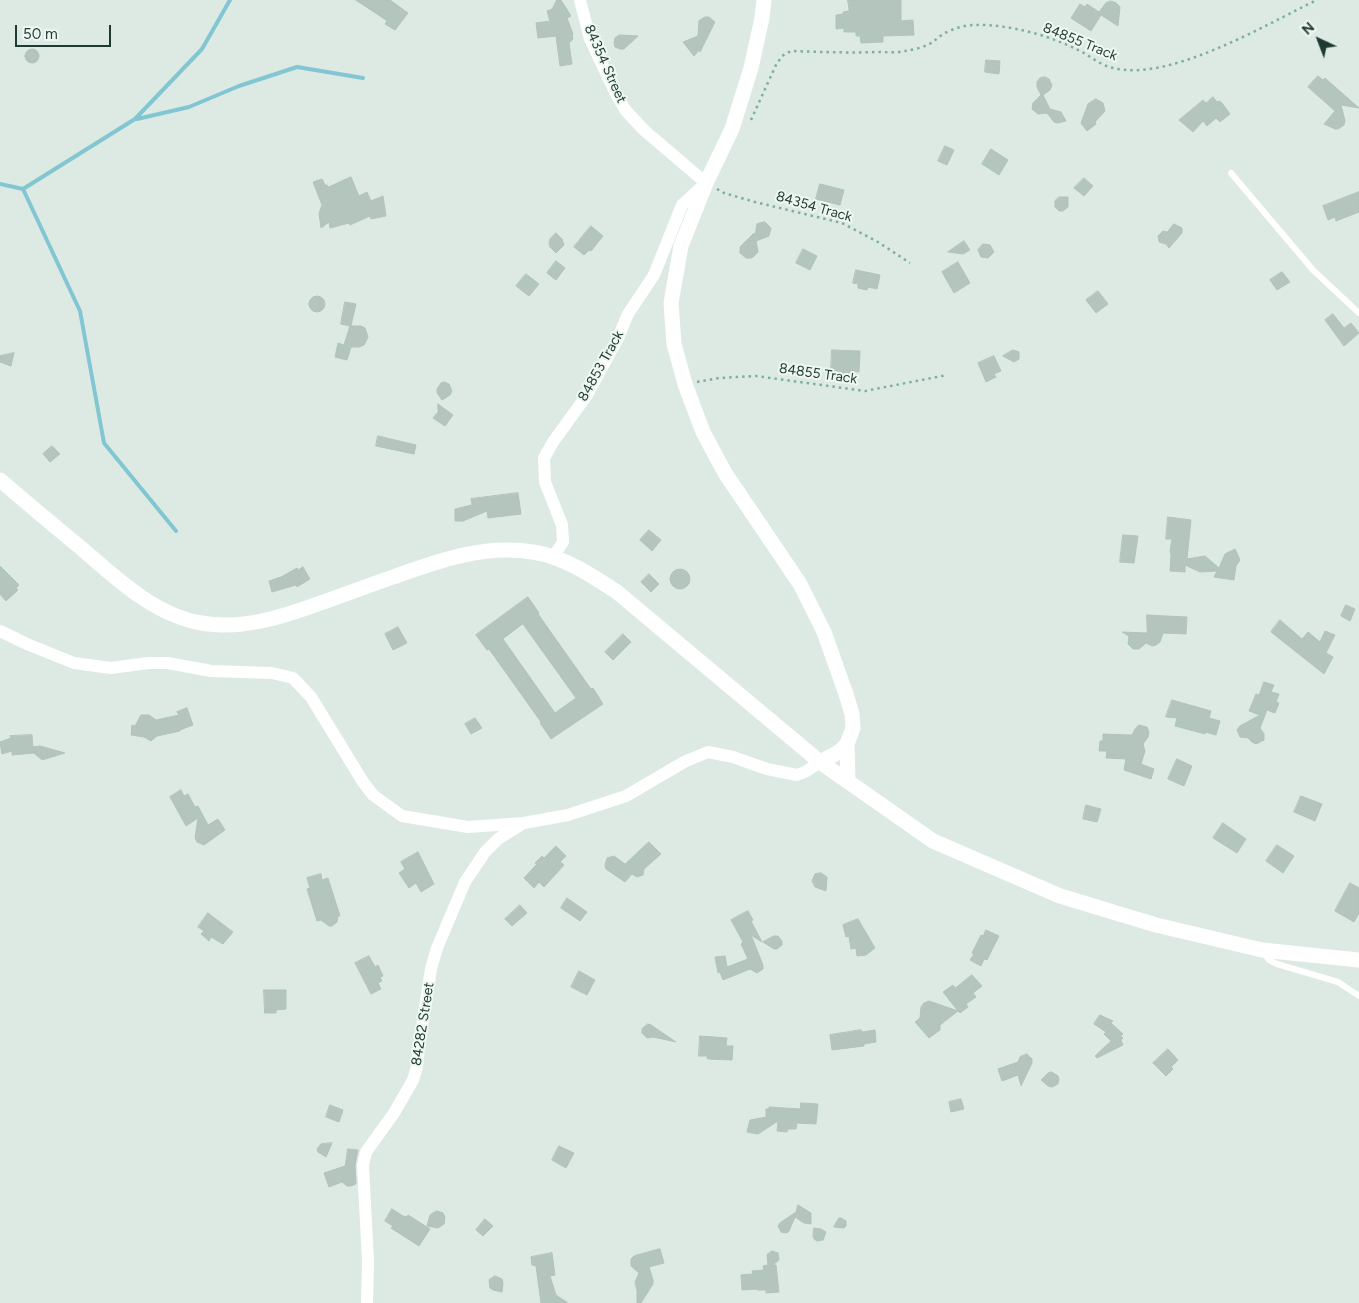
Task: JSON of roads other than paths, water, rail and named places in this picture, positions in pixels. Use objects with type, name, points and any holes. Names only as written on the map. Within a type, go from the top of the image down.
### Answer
[{"type":"street","name":"84354 Street","points":[[580,0],[590,39],[626,111],[645,131],[706,183]]},
{"type":"street","points":[[764,0],[751,68],[732,129],[706,183],[681,246],[670,302],[674,344],[703,432],[725,474],[800,584],[824,632],[852,714],[853,728],[847,744],[848,781]]},
{"type":"street","name":"84853 Track","points":[[553,557],[563,542],[562,525],[544,482],[544,458],[553,442],[586,396],[618,338],[628,314],[654,275],[682,205],[706,183]]},
{"type":"street","points":[[0,480],[124,584],[149,602],[173,614],[201,623],[232,625],[260,622],[300,611],[442,559],[484,551],[533,552],[553,557],[582,570],[617,592],[820,762],[933,841],[1060,896],[1156,925],[1262,950],[1359,960]]},
{"type":"street","points":[[0,631],[35,648],[83,664],[111,668],[148,663],[168,663],[212,671],[272,673],[293,678],[311,697],[363,782],[373,795],[402,816],[468,827],[524,823],[568,815],[626,796],[684,762],[708,752],[733,756],[767,769],[797,775],[806,772],[838,752],[847,744]]},
{"type":"street","name":"84282 Street","points":[[367,1303],[368,1262],[363,1165],[366,1152],[394,1113],[413,1080],[417,1067],[431,969],[437,948],[465,882],[485,852],[498,838],[524,823]]},
{"type":"lane","points":[[1231,172],[1313,270],[1359,313]]},
{"type":"lane","points":[[1262,950],[1269,960],[1277,964],[1338,982],[1359,996]]},
{"type":"waterway","points":[[23,189],[135,119],[202,49],[230,0]]},
{"type":"waterway","points":[[137,119],[189,107],[239,86],[297,67],[363,78]]},
{"type":"waterway","points":[[0,184],[23,189],[80,311],[104,443],[176,531]]}]
